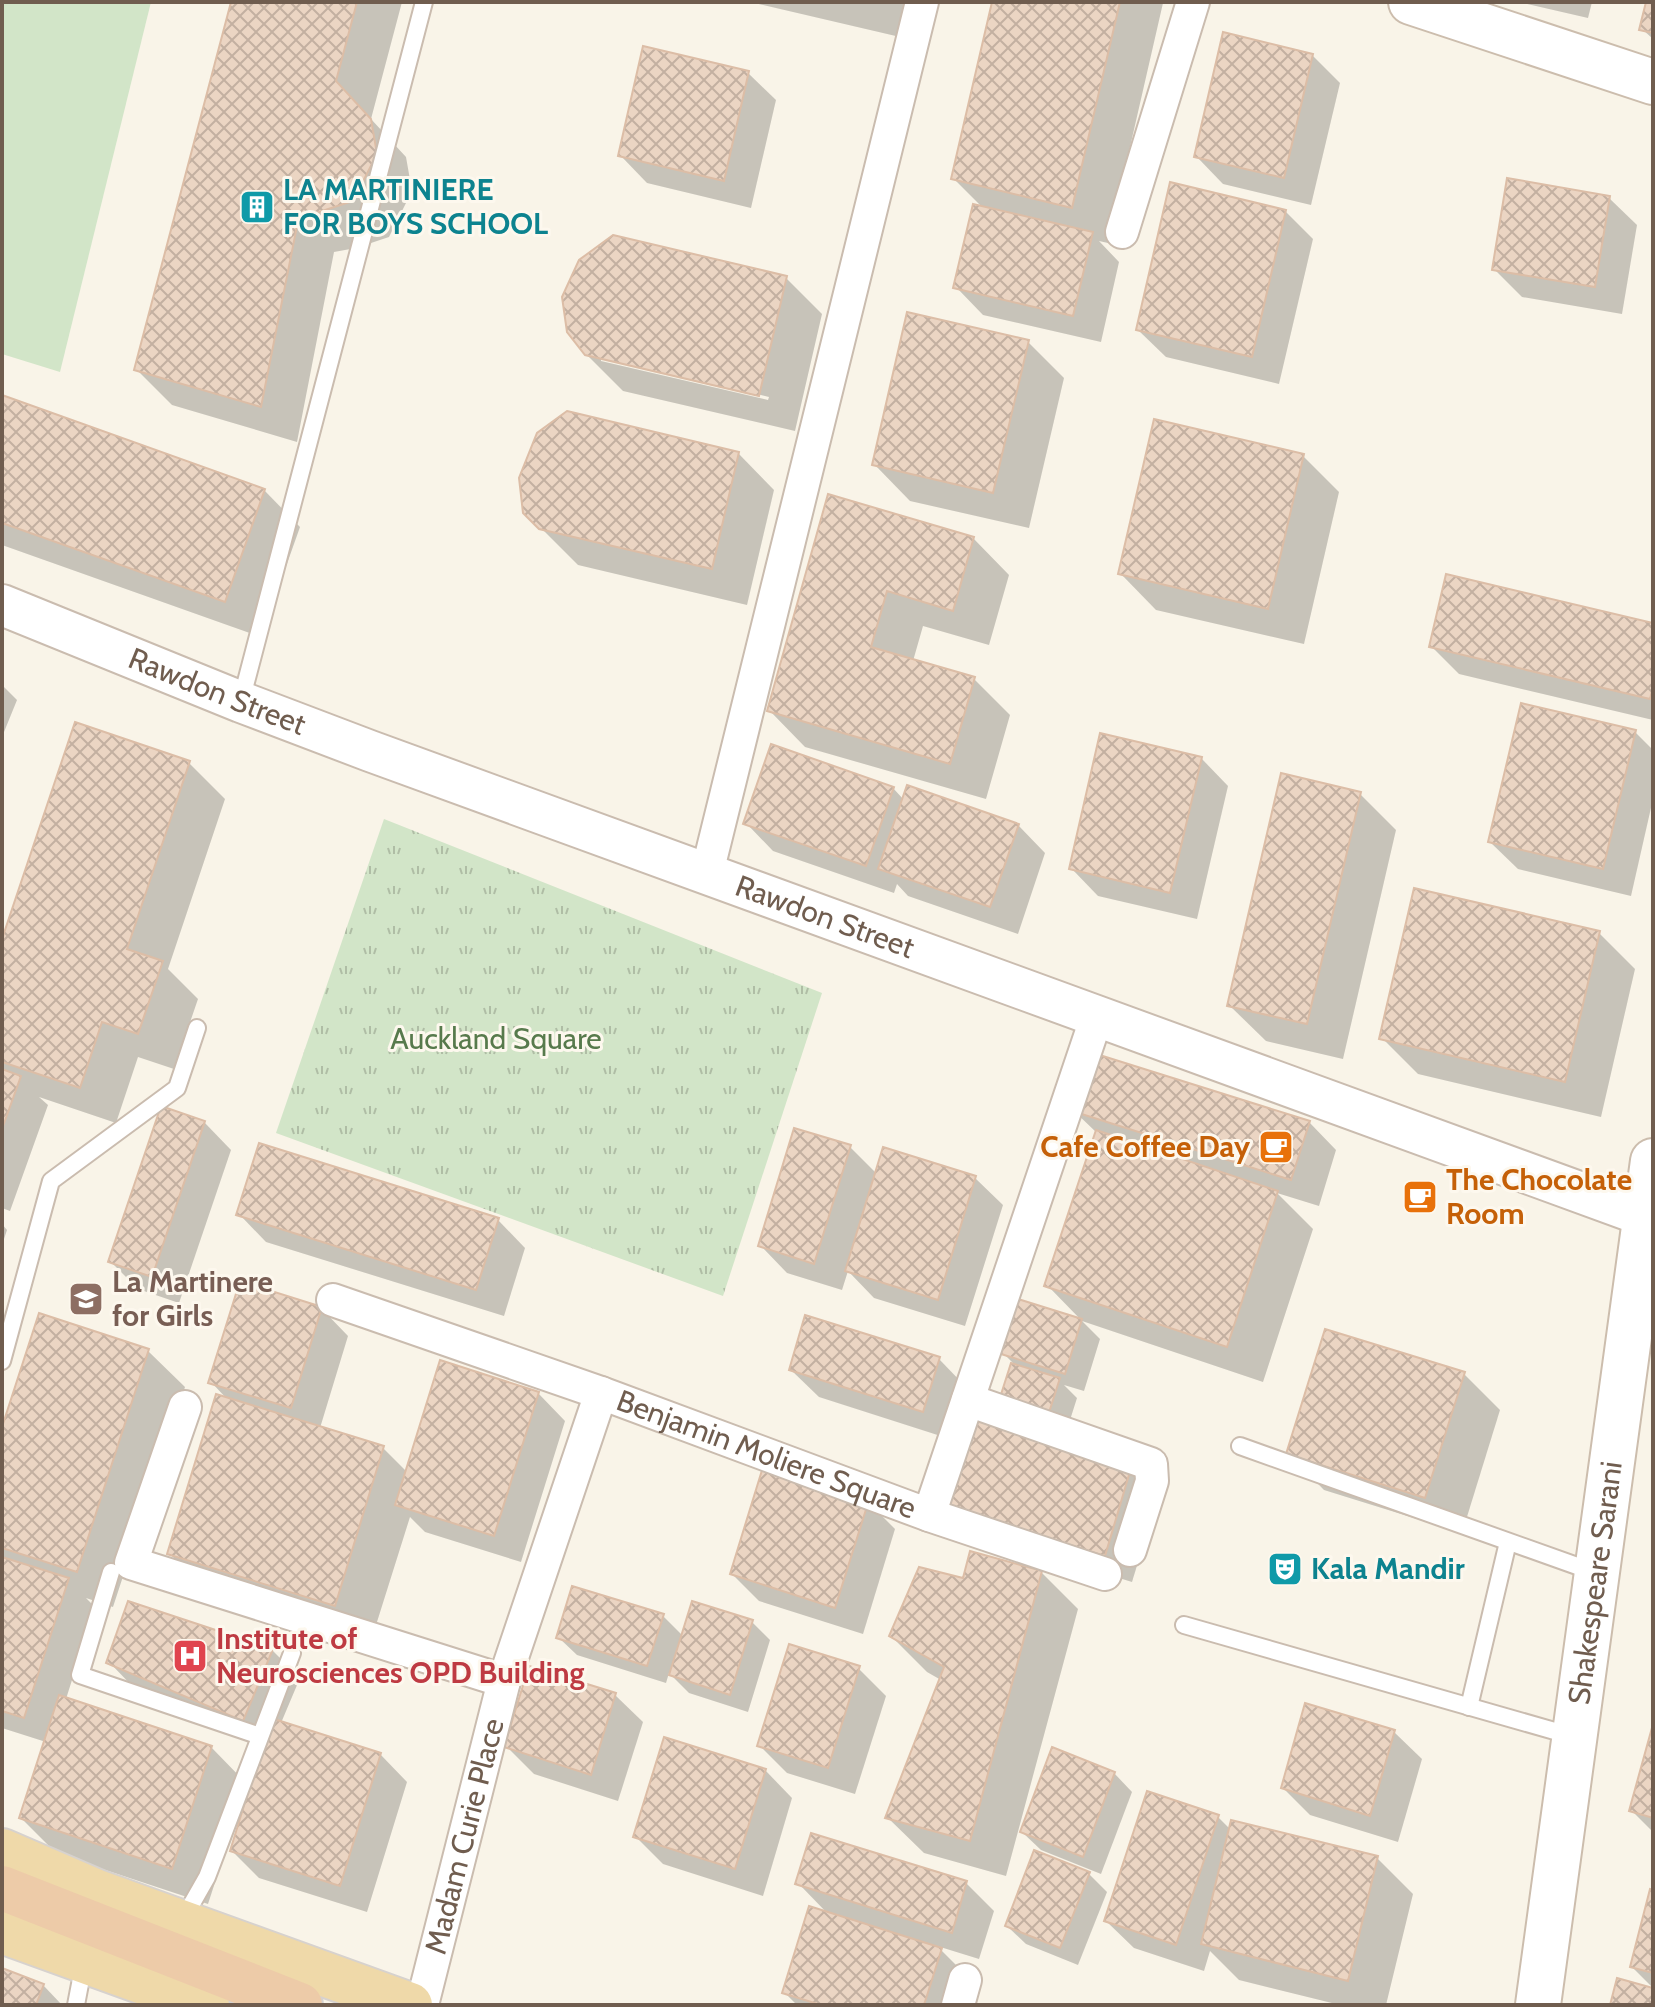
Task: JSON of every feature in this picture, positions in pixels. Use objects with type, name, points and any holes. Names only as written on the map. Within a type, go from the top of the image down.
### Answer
[{"type":"highway","points":[[2,1888],[300,2005]]},
{"type":"main road","points":[[1411,2],[1653,82]]},
{"type":"main road","name":"Shakespeare Sarani","points":[[1538,2005],[1573,1736],[1649,1217],[1653,1161]]},
{"type":"main road","points":[[2,1851],[97,1892],[410,2005]]},
{"type":"main road","points":[[2,1931],[85,1962],[147,1995],[207,2005]]},
{"type":"street","points":[[707,873],[922,2]]},
{"type":"street","points":[[1122,232],[1193,2]]},
{"type":"street","name":"Rawdon Street","points":[[2,605],[241,702],[1649,1217]]},
{"type":"street","name":"Benjamin Moliere Square","points":[[333,1300],[601,1393],[929,1515],[1097,1016]]},
{"type":"street","name":"Madam Curie Place","points":[[422,2005],[504,1681],[601,1393]]},
{"type":"street","points":[[968,1400],[1151,1464],[1152,1481],[1130,1550]]},
{"type":"street","points":[[185,1407],[131,1563],[504,1681]]},
{"type":"street","points":[[929,1515],[1105,1574]]},
{"type":"lane","points":[[241,702],[424,2]]},
{"type":"lane","points":[[2,1361],[51,1181],[177,1088],[197,1028]]},
{"type":"lane","points":[[1240,1446],[1596,1573]]},
{"type":"lane","points":[[1469,1707],[1508,1542]]},
{"type":"lane","points":[[111,1572],[80,1675],[260,1736]]},
{"type":"lane","points":[[1184,1625],[1573,1736]]},
{"type":"lane","points":[[182,1922],[207,1877],[292,1653]]},
{"type":"lane","points":[[76,2005],[85,1962]]},
{"type":"green space","points":[[2,2],[151,2],[60,372],[2,354]]},
{"type":"green space","name":"Auckland Square","points":[[384,819],[822,993],[723,1296],[276,1133]]},
{"type":"building","name":"LA MARTINIERE FOR BOYS SCHOOL","points":[[231,2],[357,2],[336,81],[371,119],[377,154],[353,201],[299,216],[261,407],[134,370]]},
{"type":"building","points":[[992,2],[1120,2],[1072,208],[951,179]]},
{"type":"building","points":[[1646,2],[1653,2],[1653,33],[1639,30]]},
{"type":"building","points":[[1223,32],[1313,54],[1284,178],[1194,157]]},
{"type":"building","points":[[643,46],[749,71],[724,181],[618,156]]},
{"type":"building","points":[[1507,178],[1610,196],[1595,287],[1492,270]]},
{"type":"building","points":[[1170,182],[1286,210],[1252,357],[1136,330]]},
{"type":"building","points":[[973,204],[1093,232],[1073,316],[953,288]]},
{"type":"building","points":[[613,235],[787,276],[759,396],[585,355],[567,332],[562,297],[579,260]]},
{"type":"building","points":[[907,312],[1029,340],[993,493],[872,465]]},
{"type":"building","points":[[2,395],[265,489],[225,602],[2,523]]},
{"type":"building","points":[[567,411],[739,452],[712,569],[539,529],[523,513],[519,478],[537,433]]},
{"type":"building","points":[[1154,419],[1304,454],[1268,609],[1118,574]]},
{"type":"building","points":[[828,494],[974,537],[953,611],[887,591],[871,647],[975,677],[950,764],[767,711]]},
{"type":"building","points":[[1446,574],[1653,623],[1653,687],[1650,699],[1429,647]]},
{"type":"building","points":[[1521,703],[1636,730],[1603,869],[1488,842]]},
{"type":"building","points":[[75,722],[190,761],[127,949],[163,961],[138,1034],[102,1022],[80,1088],[2,1062],[2,939]]},
{"type":"building","points":[[1100,733],[1202,757],[1170,893],[1069,869]]},
{"type":"building","points":[[771,744],[894,787],[866,866],[743,824]]},
{"type":"building","points":[[1281,773],[1361,792],[1307,1024],[1227,1006]]},
{"type":"building","points":[[907,785],[1019,824],[990,907],[878,869]]},
{"type":"building","points":[[1414,888],[1600,931],[1565,1082],[1379,1039]]},
{"type":"building","points":[[1090,1052],[1310,1121],[1291,1180],[1072,1111]]},
{"type":"building","points":[[2,1069],[21,1076],[2,1129]]},
{"type":"building","points":[[161,1106],[205,1121],[152,1277],[108,1262]]},
{"type":"building","points":[[794,1128],[851,1145],[814,1264],[758,1246]]},
{"type":"building","points":[[1096,1130],[1278,1191],[1227,1347],[1044,1286]]},
{"type":"building","points":[[259,1143],[499,1218],[476,1290],[236,1215]]},
{"type":"building","points":[[883,1147],[976,1176],[938,1300],[845,1271]]},
{"type":"building","points":[[240,1281],[322,1307],[291,1408],[208,1383]]},
{"type":"building","points":[[1018,1299],[1082,1319],[1065,1374],[1001,1354]]},
{"type":"building","points":[[39,1313],[149,1349],[77,1572],[2,1548],[2,1427]]},
{"type":"building","points":[[805,1315],[940,1357],[923,1412],[789,1370]]},
{"type":"building","points":[[1325,1329],[1465,1372],[1425,1498],[1286,1454]]},
{"type":"building","points":[[440,1360],[539,1392],[494,1536],[395,1505]]},
{"type":"building","points":[[1011,1363],[1060,1378],[1046,1422],[997,1407]]},
{"type":"building","points":[[216,1394],[384,1446],[335,1606],[167,1554]]},
{"type":"building","points":[[974,1419],[1131,1468],[1105,1556],[947,1506]]},
{"type":"building","points":[[763,1467],[869,1500],[835,1608],[730,1574]]},
{"type":"building","points":[[970,1551],[1042,1571],[970,1841],[885,1818],[944,1667],[889,1636],[919,1567],[963,1578]]},
{"type":"building","points":[[2,1557],[69,1578],[24,1718],[2,1711]]},
{"type":"building","points":[[572,1586],[664,1614],[647,1666],[556,1638]]},
{"type":"building","name":"Institute of Neurosciences OPD Building","points":[[128,1601],[273,1649],[243,1721],[106,1663]]},
{"type":"building","points":[[692,1601],[753,1620],[730,1695],[669,1675]]},
{"type":"building","points":[[789,1644],[860,1666],[828,1768],[757,1746]]},
{"type":"building","points":[[529,1666],[616,1693],[591,1775],[504,1747]]},
{"type":"building","points":[[59,1695],[212,1746],[172,1869],[19,1818]]},
{"type":"building","points":[[1305,1703],[1395,1730],[1370,1816],[1281,1788]]},
{"type":"building","points":[[271,1718],[381,1753],[340,1886],[230,1851]]},
{"type":"building","points":[[1653,1724],[1653,1818],[1629,1811]]},
{"type":"building","points":[[664,1737],[766,1769],[735,1869],[633,1837]]},
{"type":"building","points":[[1052,1747],[1115,1772],[1083,1857],[1020,1832]]},
{"type":"building","points":[[1147,1791],[1219,1815],[1176,1945],[1104,1921]]},
{"type":"building","points":[[1231,1820],[1378,1856],[1348,1981],[1201,1944]]},
{"type":"building","points":[[811,1833],[967,1881],[952,1933],[795,1884]]},
{"type":"building","points":[[1034,1850],[1090,1872],[1060,1948],[1005,1926]]},
{"type":"building","points":[[1650,1889],[1653,1890],[1653,1973],[1630,1967]]},
{"type":"building","points":[[809,1906],[942,1948],[924,2005],[821,2005],[782,1993]]},
{"type":"building","points":[[2,1968],[44,1984],[36,2005],[2,2005]]},
{"type":"building","points":[[1617,1978],[1653,1988],[1653,2005],[1610,2005]]},
{"type":"place","name":"LA MARTINIERE FOR BOYS SCHOOL","points":[[257,207]]},
{"type":"place","name":"Cafe Coffee Day","points":[[1276,1147]]},
{"type":"place","name":"The Chocolate Room","points":[[1420,1197]]},
{"type":"place","name":"La Martinere for Girls","points":[[86,1299]]},
{"type":"place","name":"Kala Mandir","points":[[1285,1569]]},
{"type":"place","name":"Institute of Neurosciences OPD Building","points":[[190,1656]]}]
